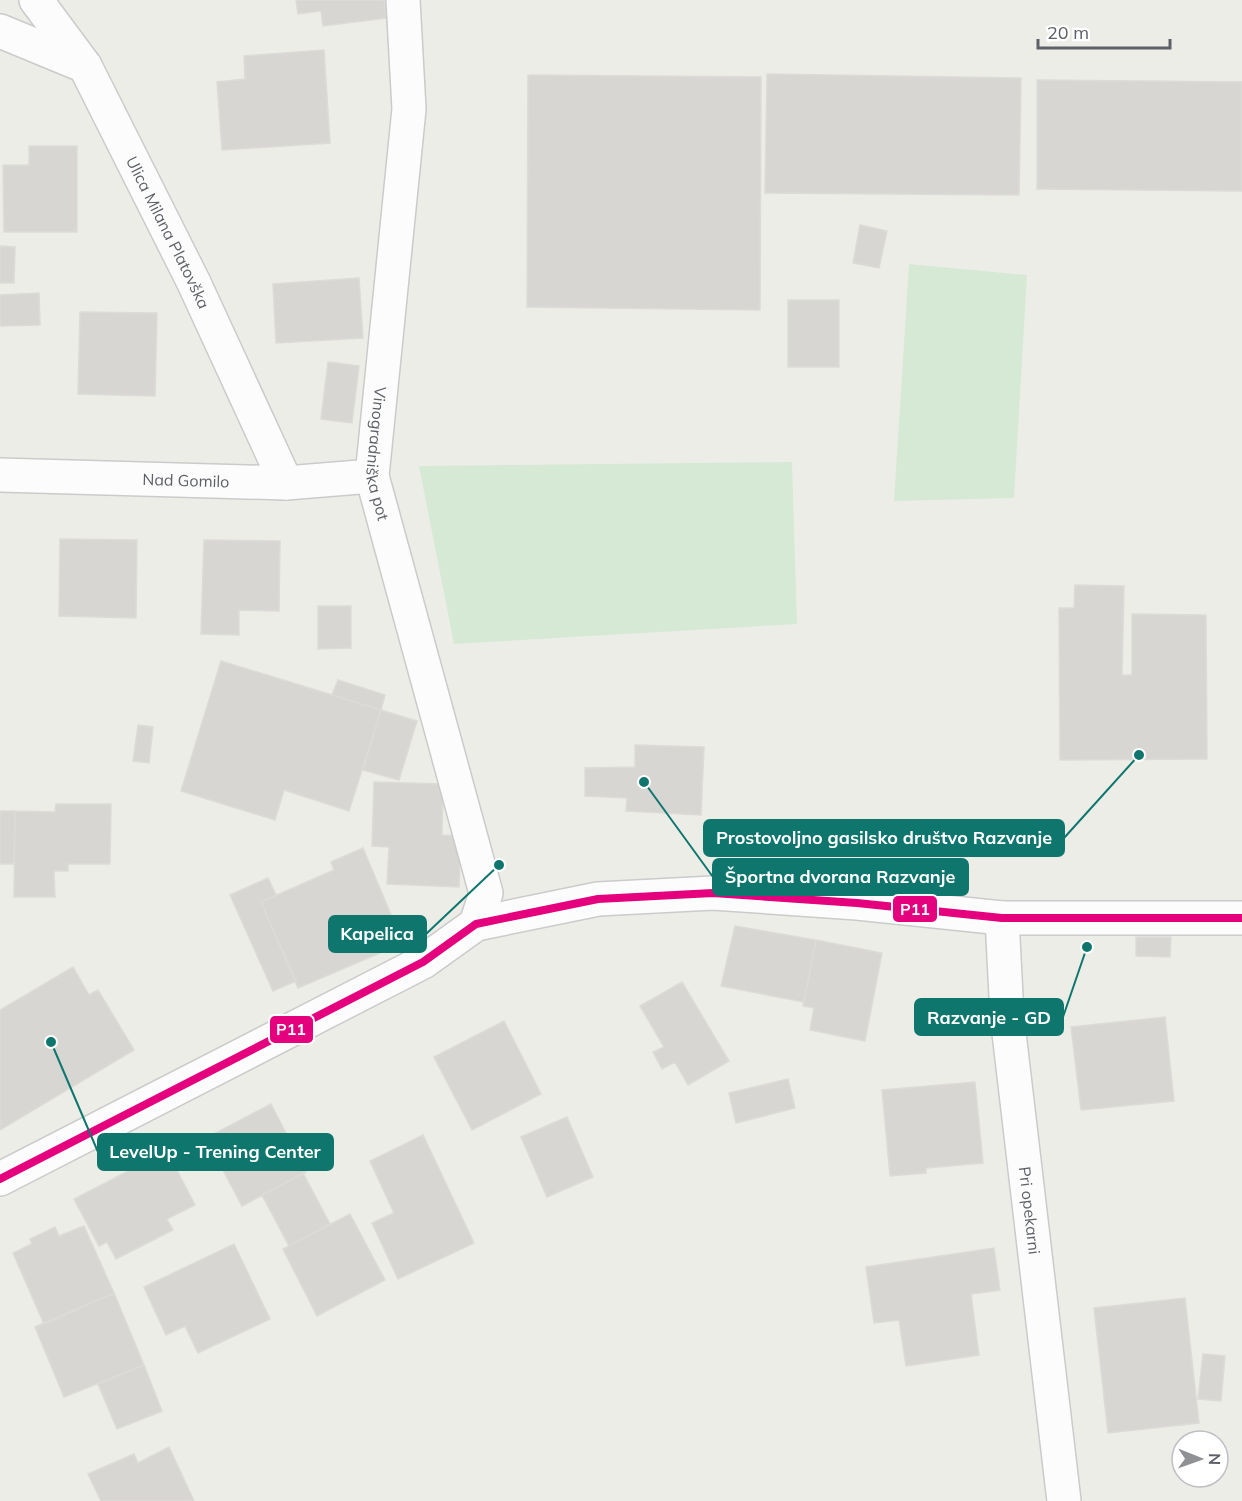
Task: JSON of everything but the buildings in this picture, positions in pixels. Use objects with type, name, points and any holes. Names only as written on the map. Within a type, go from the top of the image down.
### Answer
[{"type":"street","name":"Ulica Milana Platovška","points":[[36,0],[85,66],[194,283],[286,483]]},
{"type":"street","name":"Vinogradniška pot","points":[[403,0],[409,109],[372,476],[486,893],[476,924]]},
{"type":"street","points":[[0,31],[85,66]]},
{"type":"street","name":"Nad Gomilo","points":[[0,475],[286,483],[372,476]]},
{"type":"street","points":[[0,1179],[423,962],[476,924],[598,899],[713,893],[857,903],[1002,918],[1242,918]]},
{"type":"street","name":"Pri opekarni","points":[[1002,918],[1007,1016],[1064,1501]]},
{"type":"green space","points":[[909,264],[1027,275],[1014,498],[894,501]]},
{"type":"green space","points":[[792,462],[797,624],[454,644],[419,466]]},
{"type":"transit line","name":"P11","points":[[0,1179],[423,962],[476,924],[598,899],[713,893],[857,903],[1002,918],[1242,918]]},
{"type":"place","name":"Prostovoljno gasilsko društvo Razvanje","points":[[1139,755]]},
{"type":"place","name":"Športna dvorana Razvanje","points":[[644,782]]},
{"type":"place","name":"Kapelica","points":[[499,865]]},
{"type":"place","name":"Razvanje - GD","points":[[1087,947]]},
{"type":"place","name":"LevelUp - Trening Center","points":[[51,1042]]}]
